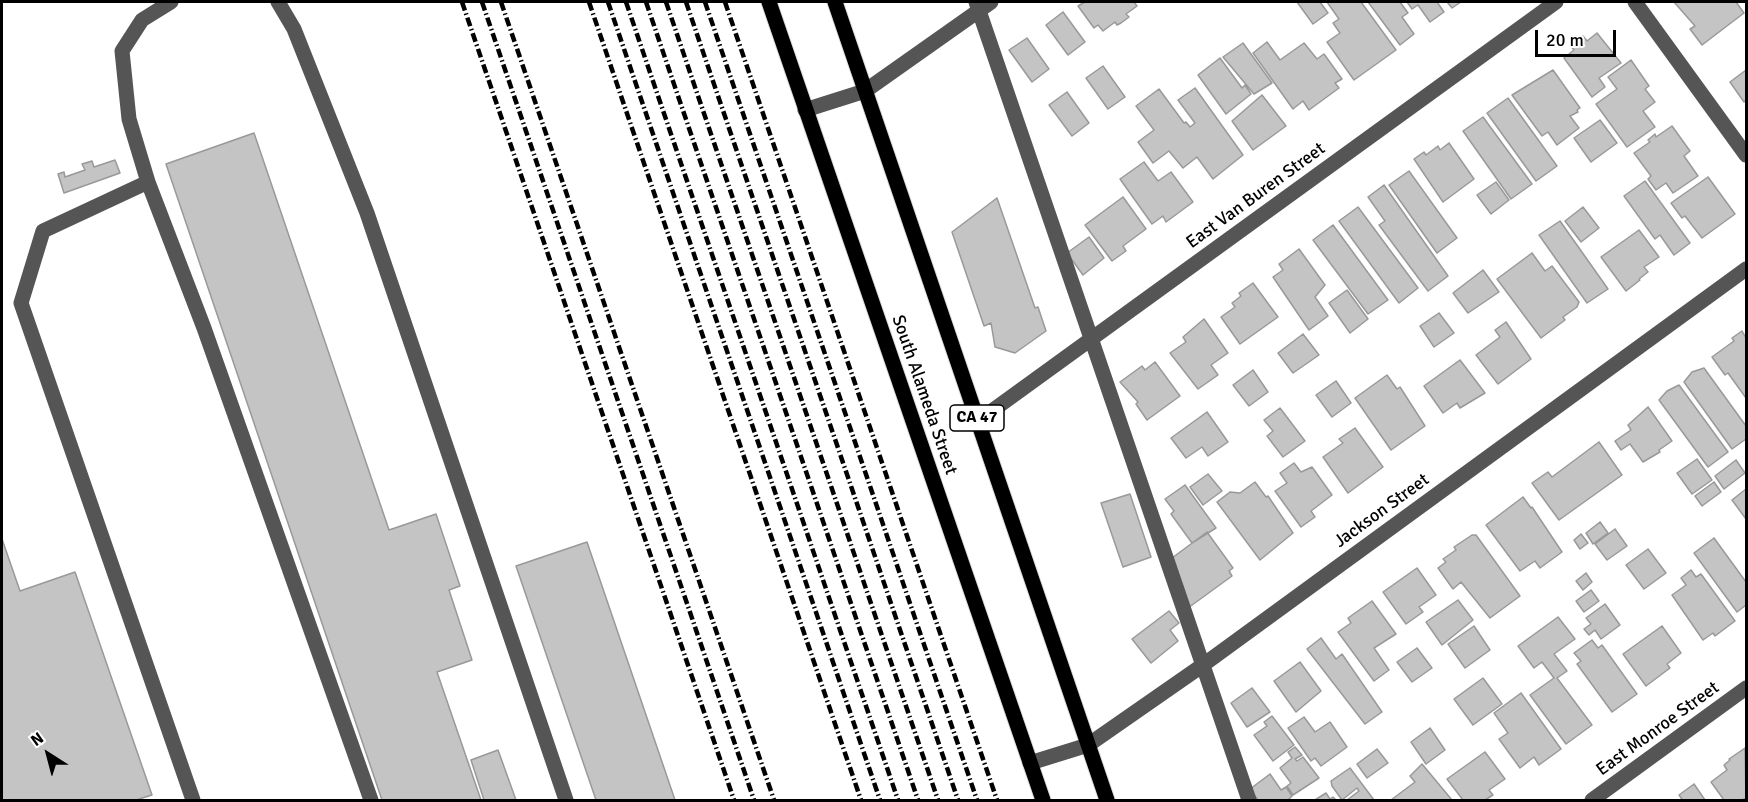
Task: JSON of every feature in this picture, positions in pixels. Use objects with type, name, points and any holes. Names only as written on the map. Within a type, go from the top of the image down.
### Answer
[{"type":"main road","name":"South Alameda Street","points":[[769,2],[1043,801]]},
{"type":"main road","name":"CA 47","points":[[835,2],[1107,801]]},
{"type":"street","points":[[171,2],[142,20],[122,51],[129,119],[148,182],[204,328],[371,801]]},
{"type":"street","points":[[278,2],[294,29],[368,213],[566,801]]},
{"type":"street","name":"East Van Buren Street","points":[[978,421],[1556,2]]},
{"type":"street","points":[[1635,2],[1746,155]]},
{"type":"street","points":[[805,110],[865,91],[982,4],[1092,340],[1249,801]]},
{"type":"street","points":[[148,182],[43,231],[21,303],[193,801]]},
{"type":"street","name":"Jackson Street","points":[[1030,763],[1088,745],[1203,665],[1746,270]]},
{"type":"street","name":"East Monroe Street","points":[[1592,801],[1746,688]]},
{"type":"building","points":[[1085,2],[1134,2],[1137,6],[1126,14],[1129,17],[1121,23],[1117,25],[1115,22],[1103,31],[1098,25],[1094,28],[1078,6]]},
{"type":"building","points":[[1297,2],[1320,2],[1328,13],[1313,24]]},
{"type":"building","points":[[1327,2],[1361,2],[1396,50],[1354,80],[1327,42],[1340,33],[1333,23],[1339,19]]},
{"type":"building","points":[[1368,2],[1400,2],[1408,13],[1402,17],[1414,34],[1400,45]]},
{"type":"building","points":[[1407,2],[1437,2],[1444,12],[1430,22],[1418,5],[1412,9]]},
{"type":"building","points":[[1447,2],[1461,2],[1452,8]]},
{"type":"building","points":[[1674,2],[1736,2],[1744,13],[1702,45],[1690,29],[1695,26]]},
{"type":"building","points":[[1063,12],[1085,42],[1068,55],[1046,25]]},
{"type":"building","points":[[1597,33],[1621,63],[1599,78],[1605,87],[1592,97],[1564,58],[1574,50],[1570,45],[1583,36],[1587,41]]},
{"type":"building","points":[[1027,38],[1049,69],[1032,82],[1009,50]]},
{"type":"building","points":[[1267,42],[1280,60],[1304,43],[1317,59],[1324,54],[1342,79],[1335,83],[1339,88],[1309,110],[1303,101],[1293,109],[1253,53]]},
{"type":"building","points":[[1243,43],[1272,83],[1254,94],[1223,57]]},
{"type":"building","points":[[1220,58],[1242,88],[1245,85],[1251,94],[1226,114],[1198,75]]},
{"type":"building","points":[[1631,60],[1649,86],[1645,89],[1655,102],[1643,111],[1655,127],[1627,147],[1596,104],[1617,89],[1608,77]]},
{"type":"building","points":[[1103,66],[1125,97],[1108,109],[1086,78]]},
{"type":"building","points":[[1553,70],[1580,108],[1578,112],[1570,116],[1579,128],[1557,145],[1548,132],[1542,136],[1512,95]]},
{"type":"building","points":[[1746,70],[1746,100],[1744,102],[1730,82]]},
{"type":"building","points":[[1195,88],[1243,155],[1213,179],[1197,157],[1183,168],[1169,151],[1153,163],[1138,142],[1154,130],[1136,106],[1159,89],[1184,123],[1186,122],[1190,127],[1195,123],[1178,100]]},
{"type":"building","points":[[1067,92],[1089,123],[1072,136],[1049,105]]},
{"type":"building","points":[[1262,95],[1286,126],[1253,150],[1232,121]]},
{"type":"building","points":[[1508,98],[1557,166],[1536,181],[1487,113]]},
{"type":"building","points":[[1483,117],[1532,184],[1511,199],[1463,131]]},
{"type":"building","points":[[1600,120],[1617,143],[1591,162],[1574,138]]},
{"type":"building","points":[[1672,126],[1690,151],[1684,156],[1698,176],[1673,193],[1666,183],[1656,190],[1648,179],[1651,176],[1634,153],[1650,142],[1648,140],[1655,134],[1656,137]]},
{"type":"building","points":[[254,133],[389,530],[436,514],[460,586],[449,590],[472,660],[437,672],[481,800],[382,800],[166,164]]},
{"type":"building","points":[[1449,143],[1474,179],[1443,202],[1414,159],[1424,152],[1426,155],[1438,146],[1440,150]]},
{"type":"building","points":[[115,160],[120,173],[64,193],[58,174],[64,172],[65,177],[85,170],[82,164],[92,161],[94,167]]},
{"type":"building","points":[[1144,162],[1158,181],[1171,172],[1193,202],[1166,222],[1163,216],[1152,224],[1120,179]]},
{"type":"building","points":[[1409,171],[1457,238],[1437,253],[1389,185]]},
{"type":"building","points":[[1708,177],[1735,214],[1702,238],[1685,216],[1682,218],[1671,203]]},
{"type":"building","points":[[1645,181],[1690,243],[1674,255],[1660,235],[1655,239],[1624,196]]},
{"type":"building","points":[[1496,182],[1509,200],[1491,214],[1477,195]]},
{"type":"building","points":[[1384,185],[1448,276],[1428,291],[1379,225],[1385,221],[1368,197]]},
{"type":"building","points":[[1123,197],[1146,229],[1123,246],[1126,251],[1112,261],[1085,225]]},
{"type":"building","points":[[997,198],[1035,308],[1038,307],[1046,331],[1015,353],[995,347],[991,323],[984,326],[952,232]]},
{"type":"building","points":[[1358,207],[1418,288],[1399,303],[1339,221]]},
{"type":"building","points":[[1583,207],[1599,228],[1581,242],[1565,221]]},
{"type":"building","points":[[1560,221],[1608,289],[1587,303],[1539,235]]},
{"type":"building","points":[[1333,225],[1388,300],[1368,314],[1313,240]]},
{"type":"building","points":[[1639,230],[1659,257],[1644,267],[1648,272],[1626,291],[1601,257]]},
{"type":"building","points":[[1089,237],[1104,258],[1083,275],[1067,253]]},
{"type":"building","points":[[1299,249],[1325,285],[1315,297],[1328,316],[1309,330],[1273,277],[1283,270],[1279,264]]},
{"type":"building","points":[[1532,253],[1545,271],[1552,266],[1579,302],[1577,307],[1563,317],[1565,320],[1541,338],[1497,279]]},
{"type":"building","points":[[1483,270],[1499,292],[1468,313],[1453,293]]},
{"type":"building","points":[[1253,283],[1278,317],[1240,344],[1221,317],[1235,307],[1232,303],[1241,296],[1239,293]]},
{"type":"building","points":[[1347,290],[1368,319],[1350,333],[1329,303]]},
{"type":"building","points":[[1439,313],[1454,333],[1434,347],[1420,326]]},
{"type":"building","points":[[1204,319],[1228,353],[1211,365],[1218,375],[1198,389],[1170,353],[1186,342],[1183,337]]},
{"type":"building","points":[[1506,322],[1531,359],[1498,384],[1476,355],[1500,337],[1495,330]]},
{"type":"building","points":[[1742,331],[1746,338],[1746,398],[1728,373],[1725,375],[1712,357],[1734,341],[1732,338]]},
{"type":"building","points":[[1303,334],[1319,355],[1293,373],[1278,353]]},
{"type":"building","points":[[1460,360],[1485,393],[1460,408],[1457,403],[1443,413],[1424,386]]},
{"type":"building","points":[[1155,362],[1180,396],[1147,420],[1136,404],[1138,402],[1120,382],[1142,366],[1145,370]]},
{"type":"building","points":[[1704,368],[1746,426],[1746,439],[1732,449],[1684,382],[1692,372]]},
{"type":"building","points":[[1253,370],[1268,392],[1249,406],[1233,385]]},
{"type":"building","points":[[1387,375],[1397,389],[1400,387],[1425,426],[1391,450],[1355,398]]},
{"type":"building","points":[[1336,381],[1351,403],[1332,417],[1316,395]]},
{"type":"building","points":[[1679,385],[1728,452],[1708,467],[1659,400],[1667,391]]},
{"type":"building","points":[[1648,407],[1672,441],[1659,450],[1660,452],[1643,462],[1630,444],[1621,450],[1615,441],[1631,430],[1628,425]]},
{"type":"building","points":[[1280,408],[1305,441],[1283,457],[1267,436],[1273,431],[1264,420]]},
{"type":"building","points":[[1207,412],[1228,442],[1208,456],[1202,447],[1186,458],[1171,438]]},
{"type":"building","points":[[1355,428],[1383,467],[1348,493],[1323,457],[1343,443],[1339,439]]},
{"type":"building","points":[[1599,442],[1622,475],[1559,520],[1532,483],[1548,472],[1552,477]]},
{"type":"building","points":[[1697,459],[1712,480],[1692,494],[1677,473]]},
{"type":"building","points":[[1736,460],[1745,473],[1724,489],[1715,476]]},
{"type":"building","points":[[1294,463],[1301,472],[1312,467],[1332,495],[1311,511],[1315,517],[1301,527],[1275,491],[1287,483],[1280,473]]},
{"type":"building","points":[[1208,474],[1222,491],[1203,505],[1190,487]]},
{"type":"building","points":[[1255,482],[1266,497],[1268,496],[1293,533],[1260,560],[1217,502],[1230,492],[1240,493]]},
{"type":"building","points":[[1714,482],[1721,492],[1702,506],[1695,496]]},
{"type":"building","points":[[1185,485],[1216,528],[1192,543],[1171,514],[1174,511],[1165,499]]},
{"type":"building","points":[[1746,489],[1746,519],[1732,500]]},
{"type":"building","points":[[1130,494],[1151,557],[1123,567],[1101,503]]},
{"type":"building","points":[[1523,497],[1562,552],[1540,568],[1535,561],[1520,571],[1486,525]]},
{"type":"building","points":[[1600,522],[1608,533],[1593,544],[1586,533]]},
{"type":"building","points":[[1615,529],[1627,546],[1607,560],[1595,544]]},
{"type":"building","points":[[1207,532],[1233,568],[1229,571],[1232,576],[1188,608],[1172,558]]},
{"type":"building","points":[[1581,534],[1588,543],[1580,549],[1574,540]]},
{"type":"building","points":[[1472,535],[1476,535],[1520,596],[1490,618],[1461,582],[1453,589],[1438,568],[1446,562],[1443,559],[1456,550],[1454,547]]},
{"type":"building","points":[[1714,538],[1746,582],[1746,605],[1737,612],[1694,553]]},
{"type":"building","points":[[2,539],[20,591],[75,572],[152,795],[136,800],[2,800]]},
{"type":"building","points":[[587,542],[675,800],[596,800],[516,566]]},
{"type":"building","points":[[1648,549],[1666,573],[1644,589],[1626,565]]},
{"type":"building","points":[[1417,568],[1436,595],[1419,607],[1423,612],[1406,624],[1383,592]]},
{"type":"building","points":[[1691,570],[1696,577],[1701,574],[1735,621],[1715,636],[1713,633],[1703,640],[1672,595],[1686,585],[1681,578]]},
{"type":"building","points":[[1586,573],[1592,582],[1583,590],[1576,581]]},
{"type":"building","points":[[1591,590],[1599,601],[1584,612],[1576,601]]},
{"type":"building","points":[[1458,600],[1473,620],[1442,645],[1426,622]]},
{"type":"building","points":[[1372,601],[1396,634],[1374,648],[1389,670],[1374,681],[1338,632],[1351,623],[1348,618]]},
{"type":"building","points":[[1605,604],[1620,625],[1601,639],[1595,630],[1589,635],[1584,629],[1591,624],[1586,618]]},
{"type":"building","points":[[1169,611],[1179,623],[1170,630],[1178,641],[1151,663],[1132,639]]},
{"type":"building","points":[[1558,617],[1575,639],[1554,654],[1567,671],[1557,678],[1592,725],[1566,744],[1530,695],[1554,678],[1542,662],[1534,668],[1518,646]]},
{"type":"building","points":[[1474,626],[1490,650],[1465,668],[1448,644]]},
{"type":"building","points":[[1662,626],[1681,653],[1667,664],[1670,668],[1646,686],[1623,654]]},
{"type":"building","points":[[1321,638],[1336,659],[1342,654],[1382,712],[1365,724],[1307,649]]},
{"type":"building","points":[[1592,640],[1598,648],[1602,645],[1637,694],[1612,712],[1577,664],[1581,661],[1574,653]]},
{"type":"building","points":[[1417,648],[1432,668],[1412,682],[1397,662]]},
{"type":"building","points":[[1300,662],[1321,691],[1296,712],[1274,681]]},
{"type":"building","points":[[1483,678],[1502,704],[1473,725],[1454,699]]},
{"type":"building","points":[[1252,688],[1270,712],[1247,727],[1231,703]]},
{"type":"building","points":[[1521,693],[1561,749],[1539,765],[1534,757],[1520,768],[1499,739],[1508,733],[1494,713]]},
{"type":"building","points":[[1272,716],[1294,745],[1273,761],[1254,735],[1267,726],[1264,722]]},
{"type":"building","points":[[1304,717],[1315,732],[1330,722],[1347,747],[1321,766],[1315,758],[1311,761],[1288,728]]},
{"type":"building","points":[[1430,728],[1445,750],[1426,764],[1411,742]]},
{"type":"building","points":[[1295,747],[1302,755],[1295,759],[1297,761],[1303,757],[1319,778],[1293,795],[1287,786],[1291,783],[1280,768],[1292,758],[1288,752]]},
{"type":"building","points":[[1745,748],[1746,798],[1724,800],[1711,782],[1727,770],[1724,765],[1729,759]]},
{"type":"building","points":[[1377,749],[1388,763],[1367,778],[1357,764]]},
{"type":"building","points":[[498,750],[516,800],[484,800],[471,760]]},
{"type":"building","points":[[1485,752],[1505,779],[1489,790],[1493,795],[1485,800],[1463,800],[1447,779]]},
{"type":"building","points":[[1422,764],[1452,800],[1391,800],[1415,782],[1410,776]]},
{"type":"building","points":[[1350,768],[1374,800],[1347,800],[1359,791],[1357,788],[1342,800],[1331,781]]},
{"type":"building","points":[[1270,774],[1281,790],[1286,787],[1292,796],[1288,800],[1258,800],[1250,789]]},
{"type":"building","points":[[1694,784],[1705,800],[1680,800],[1682,799],[1679,795]]},
{"type":"building","points":[[1326,793],[1330,799],[1333,797],[1336,800],[1315,800]]},
{"type":"railway","points":[[462,2],[734,800]]},
{"type":"railway","points":[[482,2],[754,800]]},
{"type":"railway","points":[[501,2],[774,800]]},
{"type":"railway","points":[[589,2],[861,800]]},
{"type":"railway","points":[[608,2],[880,800]]},
{"type":"railway","points":[[626,2],[898,800]]},
{"type":"railway","points":[[646,2],[918,800]]},
{"type":"railway","points":[[666,2],[938,800]]},
{"type":"railway","points":[[686,2],[958,800]]},
{"type":"railway","points":[[705,2],[977,800]]},
{"type":"railway","points":[[725,2],[997,800]]}]
